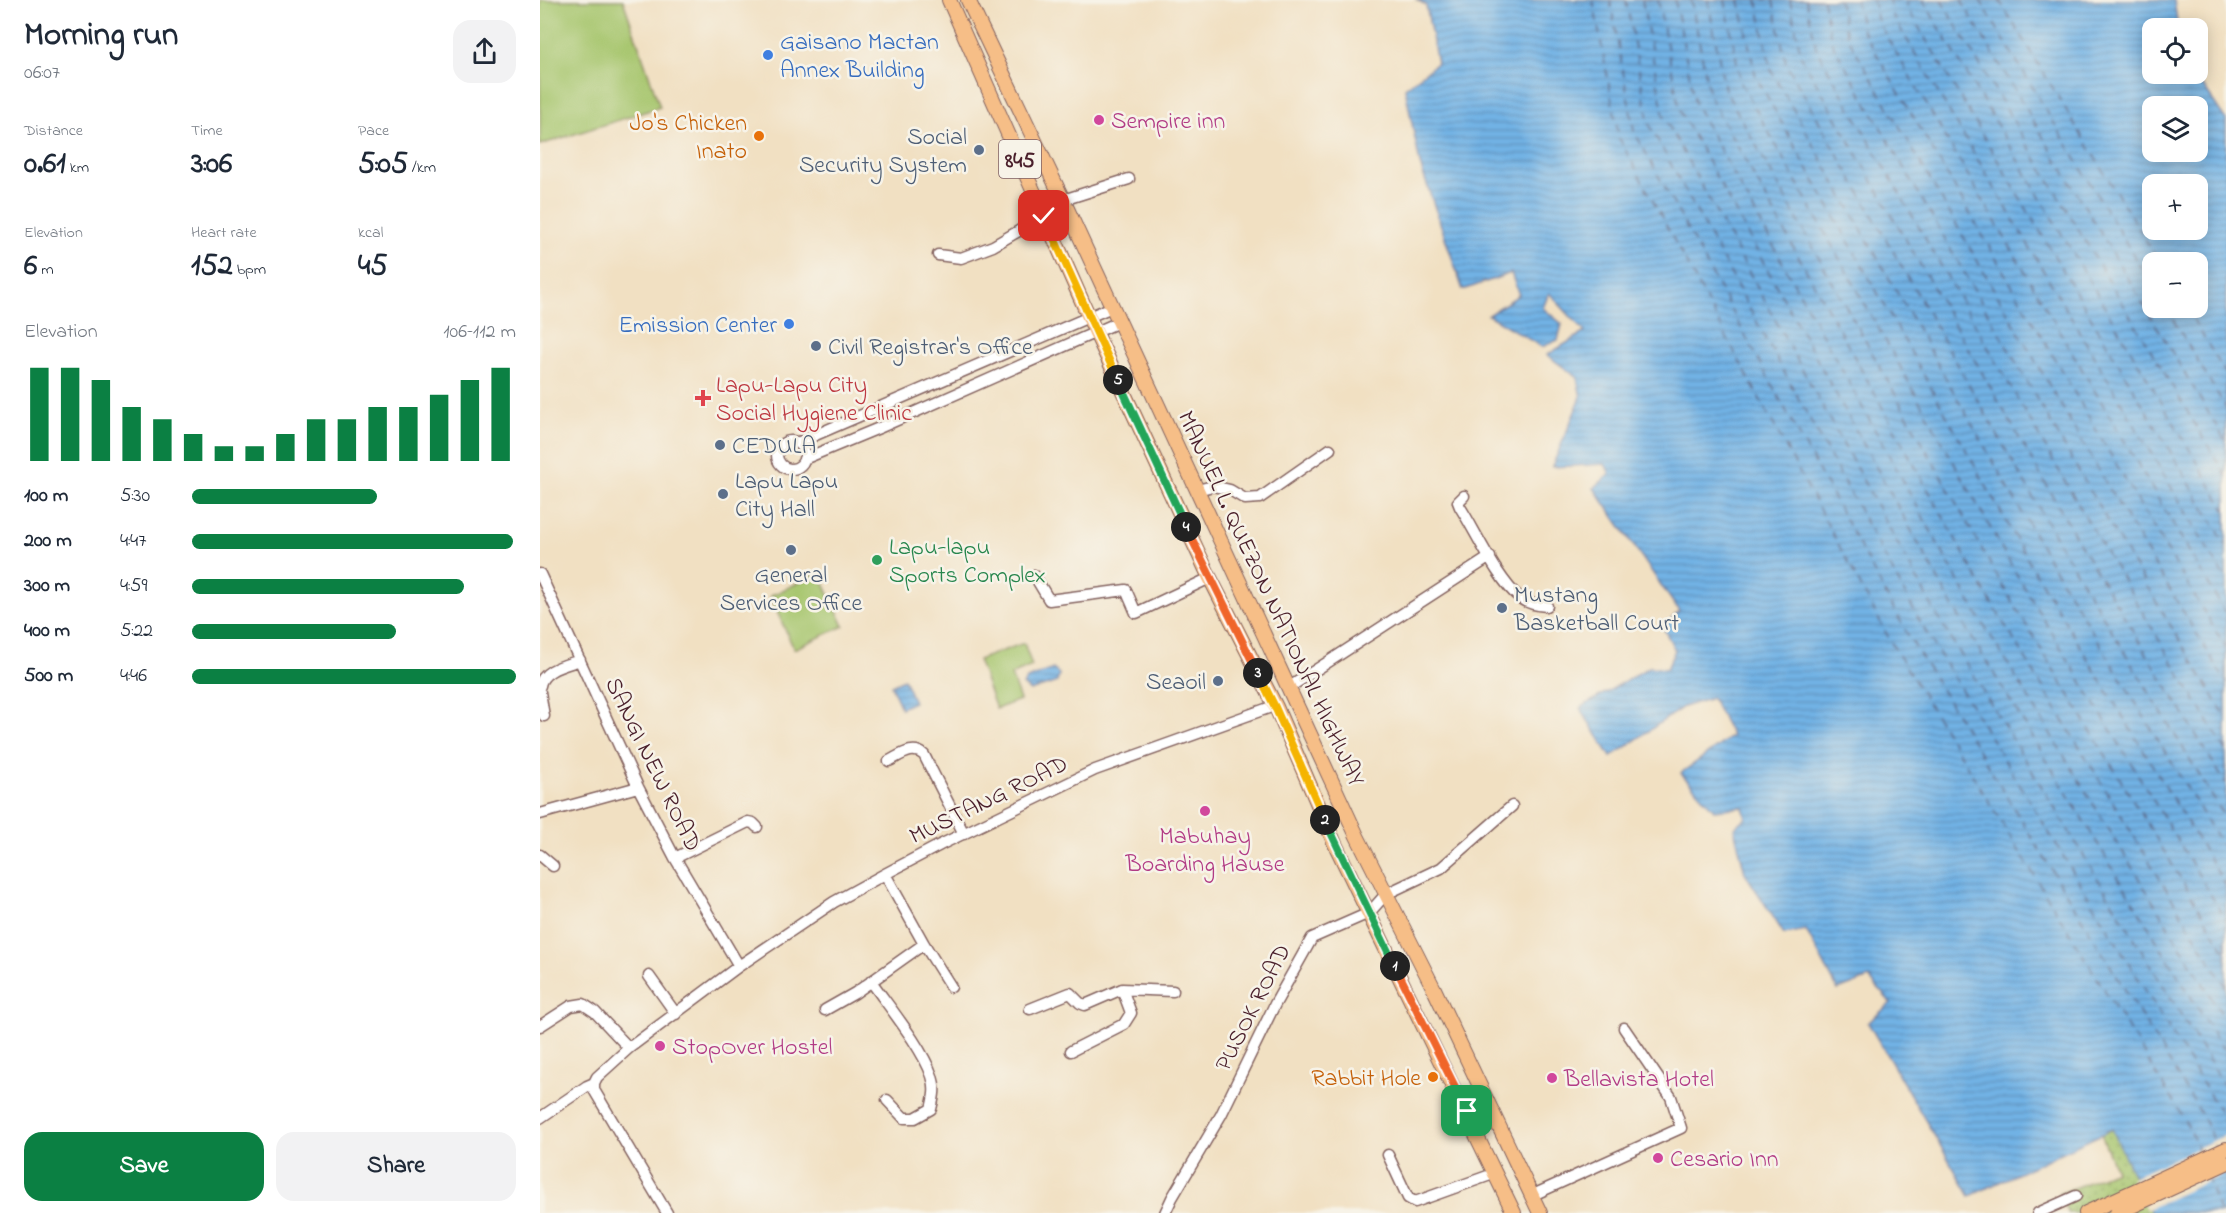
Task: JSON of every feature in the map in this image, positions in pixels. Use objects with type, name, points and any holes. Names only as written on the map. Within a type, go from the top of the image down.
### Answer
[{"type":"main road","name":"MANUEL L. QUEZON NATIONAL HIGHWAY","points":[[949,0],[1089,318],[1210,578],[1274,706],[1335,844],[1514,1213]]},
{"type":"main road","name":"MANUEL L. QUEZON NATIONAL HIGHWAY","points":[[968,0],[1288,688],[1540,1213]]},
{"type":"main road","points":[[2086,1213],[2226,1149]]},
{"type":"main road","points":[[2117,1213],[2226,1163]]},
{"type":"street","points":[[1063,200],[1129,179]]},
{"type":"street","points":[[938,255],[961,258],[993,246],[1044,216]]},
{"type":"street","points":[[797,443],[1112,307]]},
{"type":"street","points":[[804,459],[1119,322]]},
{"type":"street","points":[[912,394],[921,410]]},
{"type":"street","points":[[790,441],[797,443],[805,452],[804,459],[800,466],[792,469],[785,468],[777,457],[778,450],[782,444],[790,441]]},
{"type":"street","points":[[1197,490],[1213,486],[1230,490],[1245,499],[1260,498],[1330,449]]},
{"type":"street","points":[[1464,495],[1458,502],[1460,507],[1500,575],[1518,597],[1535,605],[1547,606]]},
{"type":"street","points":[[1288,688],[1490,558]]},
{"type":"street","name":"SANGI NEW ROAD","points":[[540,574],[639,787],[675,858],[739,966]]},
{"type":"street","points":[[1034,575],[1049,600],[1126,590],[1136,613],[1210,578]]},
{"type":"street","points":[[540,686],[540,681],[547,674],[580,660]]},
{"type":"street","points":[[540,692],[544,717]]},
{"type":"street","name":"MUSTANG ROAD","points":[[594,1083],[597,1077],[629,1048],[739,966],[834,902],[964,834],[1095,770],[1274,706]]},
{"type":"street","points":[[889,761],[911,750],[919,751],[924,755],[964,834]]},
{"type":"street","points":[[540,814],[639,787]]},
{"type":"street","name":"PUSOK ROAD","points":[[1165,1213],[1221,1115],[1275,1004],[1312,938],[1369,913],[1386,894],[1441,868],[1512,806]]},
{"type":"street","points":[[675,858],[748,822],[757,827]]},
{"type":"street","points":[[540,855],[553,866]]},
{"type":"street","points":[[885,874],[951,987]]},
{"type":"street","points":[[825,1011],[924,944]]},
{"type":"street","points":[[649,976],[676,1014]]},
{"type":"street","points":[[871,981],[925,1062],[932,1078],[935,1094],[931,1109],[915,1118],[904,1118],[887,1100]]},
{"type":"street","points":[[1030,1009],[1070,993],[1080,1004],[1085,1005],[1122,989],[1173,991]]},
{"type":"street","points":[[1071,1051],[1124,1023],[1131,1012],[1122,989]]},
{"type":"street","points":[[540,1026],[571,1006],[583,1004],[595,1012],[629,1048]]},
{"type":"street","points":[[1533,1196],[1682,1128],[1671,1097],[1624,1028]]},
{"type":"street","points":[[540,1118],[594,1083]]},
{"type":"street","points":[[594,1083],[594,1090],[667,1213]]},
{"type":"street","points":[[1388,1155],[1408,1198],[1415,1202],[1496,1173]]},
{"type":"street","points":[[2038,1213],[2076,1196]]},
{"type":"green space","points":[[540,0],[623,0],[660,107],[540,145]]},
{"type":"green space","points":[[819,573],[844,626],[794,649],[770,596]]},
{"type":"green space","points":[[1024,643],[1032,666],[1011,675],[1020,700],[996,709],[978,660]]},
{"type":"green space","points":[[2113,1129],[2151,1213],[2068,1213],[2059,1194],[2116,1171],[2101,1134]]},
{"type":"water","points":[[1417,0],[2174,0],[2177,18],[2142,18],[2142,84],[2202,84],[2226,120],[2226,1213],[2151,1213],[2112,1129],[1970,1196],[1868,1023],[1891,1003],[1869,978],[1838,990],[1806,930],[1784,934],[1745,873],[1734,828],[1746,818],[1743,807],[1714,810],[1681,773],[1732,736],[1712,698],[1683,707],[1611,757],[1580,708],[1649,667],[1667,669],[1675,650],[1663,627],[1679,611],[1594,488],[1610,474],[1605,464],[1552,467],[1581,397],[1577,377],[1547,355],[1585,332],[1549,293],[1543,308],[1562,324],[1558,340],[1542,347],[1488,315],[1519,295],[1511,273],[1463,290],[1420,164],[1405,88],[1437,63],[1426,5]]},
{"type":"water","points":[[1053,669],[1059,674],[1057,682],[1030,691],[1023,685],[1027,679]]},
{"type":"water","points":[[904,679],[914,702],[901,708],[891,685]]},
{"type":"pier","points":[[2226,1135],[2226,1173],[2146,1210],[2131,1178]]},
{"type":"ferry route","points":[[1593,0],[1619,138],[1892,644],[2190,1129],[2200,1156]]},
{"type":"ferry route","points":[[1610,0],[1634,131],[1908,635],[2206,1122],[2215,1147]]},
{"type":"ferry route","points":[[1626,0],[1649,124],[1923,627],[2222,1115],[2226,1126]]},
{"type":"ferry route","points":[[1642,0],[1664,117],[1939,619],[2226,1088]]},
{"type":"ferry route","points":[[1658,0],[1680,111],[1955,610],[2226,1054]]},
{"type":"ferry route","points":[[1675,0],[1695,104],[1970,602],[2226,1021]]},
{"type":"ferry route","points":[[1691,0],[1710,97],[1986,594],[2226,987]]},
{"type":"ferry route","points":[[1708,0],[1725,90],[2002,585],[2226,953]]},
{"type":"ferry route","points":[[1725,0],[1741,83],[2018,577],[2226,920]]},
{"type":"ferry route","points":[[1739,0],[1756,77],[2033,569],[2226,886]]},
{"type":"ferry route","points":[[1757,0],[1771,70],[2049,560],[2226,852]]},
{"type":"ferry route","points":[[1773,0],[1786,63],[2064,552],[2226,819]]},
{"type":"ferry route","points":[[1790,0],[1801,56],[2080,544],[2226,784]]},
{"type":"ferry route","points":[[1806,0],[1817,50],[2096,535],[2226,751]]},
{"type":"ferry route","points":[[1823,0],[1832,43],[2111,527],[2226,717]]},
{"type":"ferry route","points":[[1839,0],[1847,36],[2127,519],[2226,682]]},
{"type":"ferry route","points":[[1856,0],[1862,29],[2226,648]]},
{"type":"ferry route","points":[[1873,0],[1878,22],[2226,614]]},
{"type":"ferry route","points":[[1889,0],[1893,16],[2226,580]]},
{"type":"ferry route","points":[[1906,0],[1908,9],[2226,545]]},
{"type":"ferry route","points":[[1923,0],[2226,511]]},
{"type":"ferry route","points":[[1941,0],[2226,476]]},
{"type":"ferry route","points":[[1961,0],[2226,442]]},
{"type":"ferry route","points":[[1980,0],[2142,269]]},
{"type":"ferry route","points":[[1999,0],[2153,252]]},
{"type":"ferry route","points":[[2172,318],[2226,408]]},
{"type":"ferry route","points":[[2192,318],[2226,374]]},
{"type":"ferry route","points":[[2224,1171],[2226,1178]]},
{"type":"ferry route","points":[[2207,1177],[2220,1213]]},
{"type":"place","name":"Gaisano Mactan Annex Building","points":[[768,55]]},
{"type":"place","name":"Sempire inn","points":[[1099,120]]},
{"type":"place","name":"Jo's Chicken Inato","points":[[759,136]]},
{"type":"place","name":"Social Security System","points":[[979,150]]},
{"type":"place","name":"Emission Center","points":[[789,324]]},
{"type":"place","name":"Civil Registrar's Office","points":[[816,346]]},
{"type":"place","name":"Lapu-Lapu City Social Hygiene Clinic","points":[[703,398]]},
{"type":"place","name":"CEDULA","points":[[720,445]]},
{"type":"place","name":"Lapu Lapu City Hall","points":[[723,494]]},
{"type":"place","name":"General Services Office","points":[[791,550]]},
{"type":"place","name":"Lapu-lapu Sports Complex","points":[[877,560]]},
{"type":"place","name":"Mustang Basketball Court","points":[[1502,608]]},
{"type":"place","name":"Seaoil","points":[[1218,681]]},
{"type":"place","name":"Mabuhay Boarding Hause","points":[[1205,811]]},
{"type":"place","name":"StopOver Hostel","points":[[660,1046]]},
{"type":"place","name":"Rabbit Hole","points":[[1433,1077]]},
{"type":"place","name":"Bellavista Hotel","points":[[1552,1078]]},
{"type":"place","name":"Cesario Inn","points":[[1658,1158]]},
{"type":"route","points":[[1044,216],[1210,578],[1275,707],[1335,844],[1467,1111]]}]
